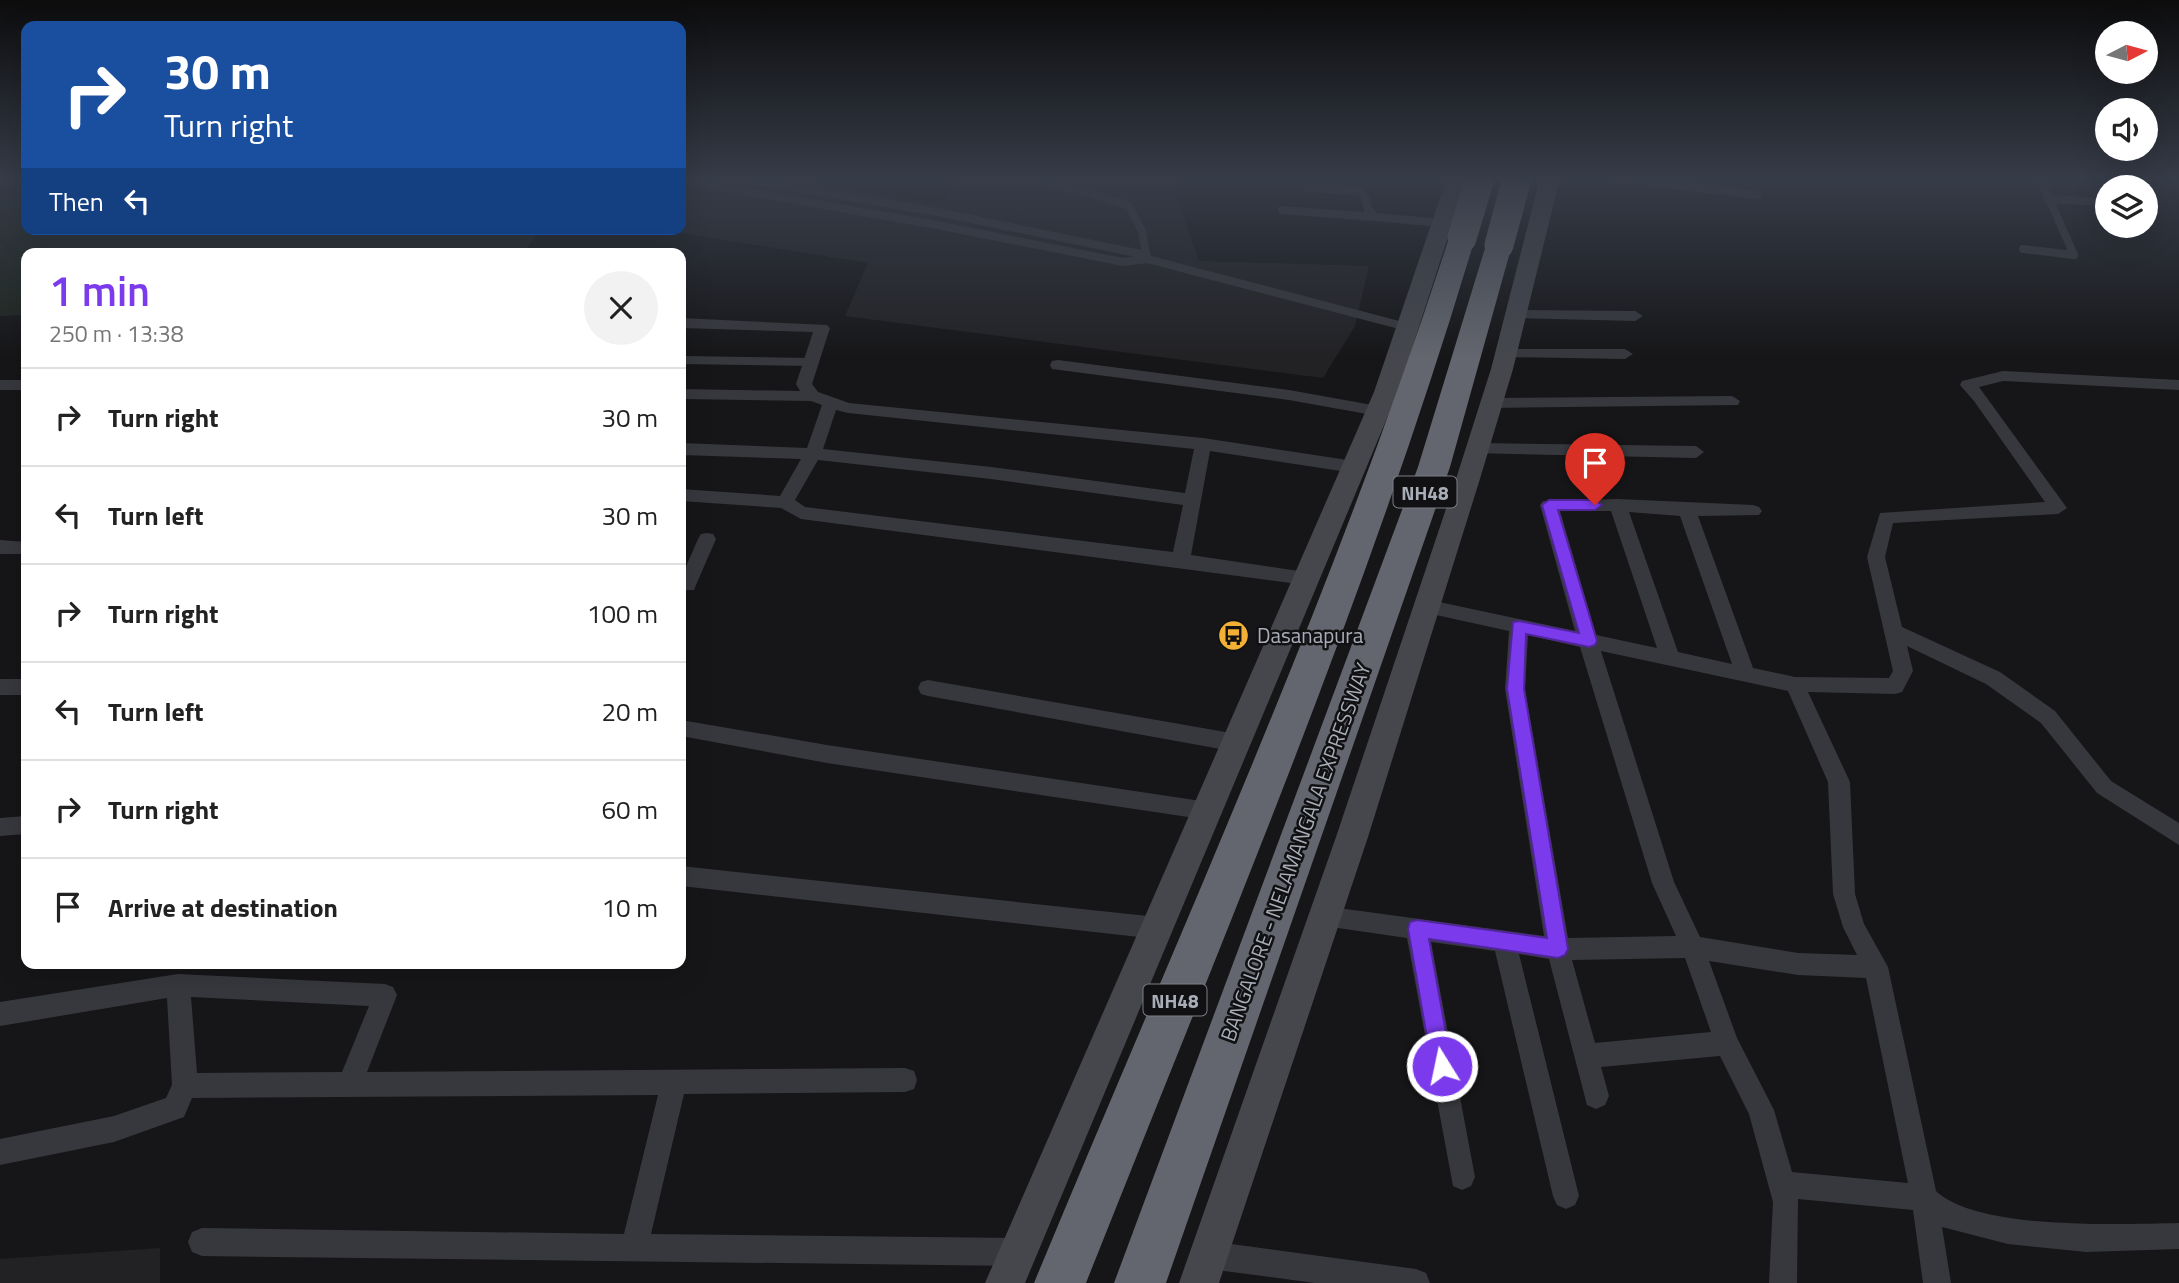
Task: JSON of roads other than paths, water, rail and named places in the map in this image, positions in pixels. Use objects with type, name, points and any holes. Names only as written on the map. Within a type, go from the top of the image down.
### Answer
[{"type":"highway","name":"NH48","points":[[1059,1283],[1291,716],[1405,418],[1461,238]]},
{"type":"highway","name":"BANGALORE - NELAMANGALA EXPRESSWAY","points":[[1140,1283],[1444,435],[1500,238]]},
{"type":"street","points":[[1005,1283],[1378,411],[1437,238]]},
{"type":"street","points":[[1199,1283],[1324,916],[1477,449],[1506,354],[1535,238]]},
{"type":"street","points":[[1515,315],[1635,316]]},
{"type":"street","points":[[686,323],[822,328],[804,384],[811,396]]},
{"type":"street","points":[[1506,354],[1625,354]]},
{"type":"street","points":[[1058,365],[1289,395],[1378,411]]},
{"type":"street","points":[[1425,607],[1796,685],[1817,682],[1895,686],[1903,671],[1876,557],[1886,517],[2058,508],[1980,397],[1968,385],[2003,376],[2179,385]]},
{"type":"street","points":[[0,385],[21,385]]},
{"type":"street","points":[[686,394],[811,396],[848,408],[1203,444],[1354,467]]},
{"type":"street","points":[[1491,402],[1732,401]]},
{"type":"street","points":[[785,502],[813,454],[831,402]]},
{"type":"street","points":[[1181,560],[1203,444]]},
{"type":"street","points":[[686,449],[813,454],[991,473],[1191,500]]},
{"type":"street","points":[[1477,449],[1696,452]]},
{"type":"street","points":[[686,495],[785,502],[801,513],[1307,578]]},
{"type":"street","points":[[1753,512],[1618,505],[1549,505],[1663,883],[1693,947],[1727,1043],[1761,1110],[1786,1202],[1783,1283]]},
{"type":"street","points":[[1618,505],[1670,657]]},
{"type":"street","points":[[1687,510],[1745,674]]},
{"type":"street","points":[[686,582],[707,539]]},
{"type":"street","points":[[0,547],[21,548]]},
{"type":"street","points":[[1519,627],[1515,689],[1558,949],[1596,1096]]},
{"type":"street","points":[[1895,632],[1993,678],[2049,717],[2104,788],[2179,835]]},
{"type":"street","points":[[1796,685],[1839,782],[1844,894],[1854,927],[1876,967],[1923,1198],[1937,1283]]},
{"type":"street","points":[[0,687],[21,687]]},
{"type":"street","points":[[928,688],[1237,743]]},
{"type":"street","points":[[686,729],[827,754],[1208,811]]},
{"type":"street","points":[[0,827],[21,825]]},
{"type":"street","points":[[686,877],[1157,928]]},
{"type":"street","points":[[1324,916],[1558,949],[1693,947],[1798,964],[1876,967]]},
{"type":"street","points":[[1417,929],[1462,1177]]},
{"type":"street","points":[[1504,941],[1566,1196]]},
{"type":"street","points":[[0,1014],[178,985],[385,995],[349,1084]]},
{"type":"street","points":[[0,1152],[114,1129],[175,1108],[185,1086],[178,985]]},
{"type":"street","points":[[1586,1056],[1727,1043]]},
{"type":"street","points":[[185,1086],[905,1080]]},
{"type":"street","points":[[634,1248],[674,1082]]},
{"type":"street","points":[[1782,1184],[1923,1198],[1940,1213],[2008,1231],[2086,1239],[2179,1236]]},
{"type":"street","points":[[202,1242],[1018,1252]]},
{"type":"street","points":[[1209,1255],[1416,1283]]},
{"type":"lane","points":[[1002,238],[1123,262],[1146,257]]},
{"type":"lane","points":[[1057,238],[1146,257],[1408,327]]},
{"type":"lane","points":[[1143,238],[1146,257]]},
{"type":"lane","points":[[2023,248],[2074,255],[2066,238]]},
{"type":"lane","points":[[686,360],[811,362]]},
{"type":"place","name":"Dasanapura","points":[[1234,635]]}]
